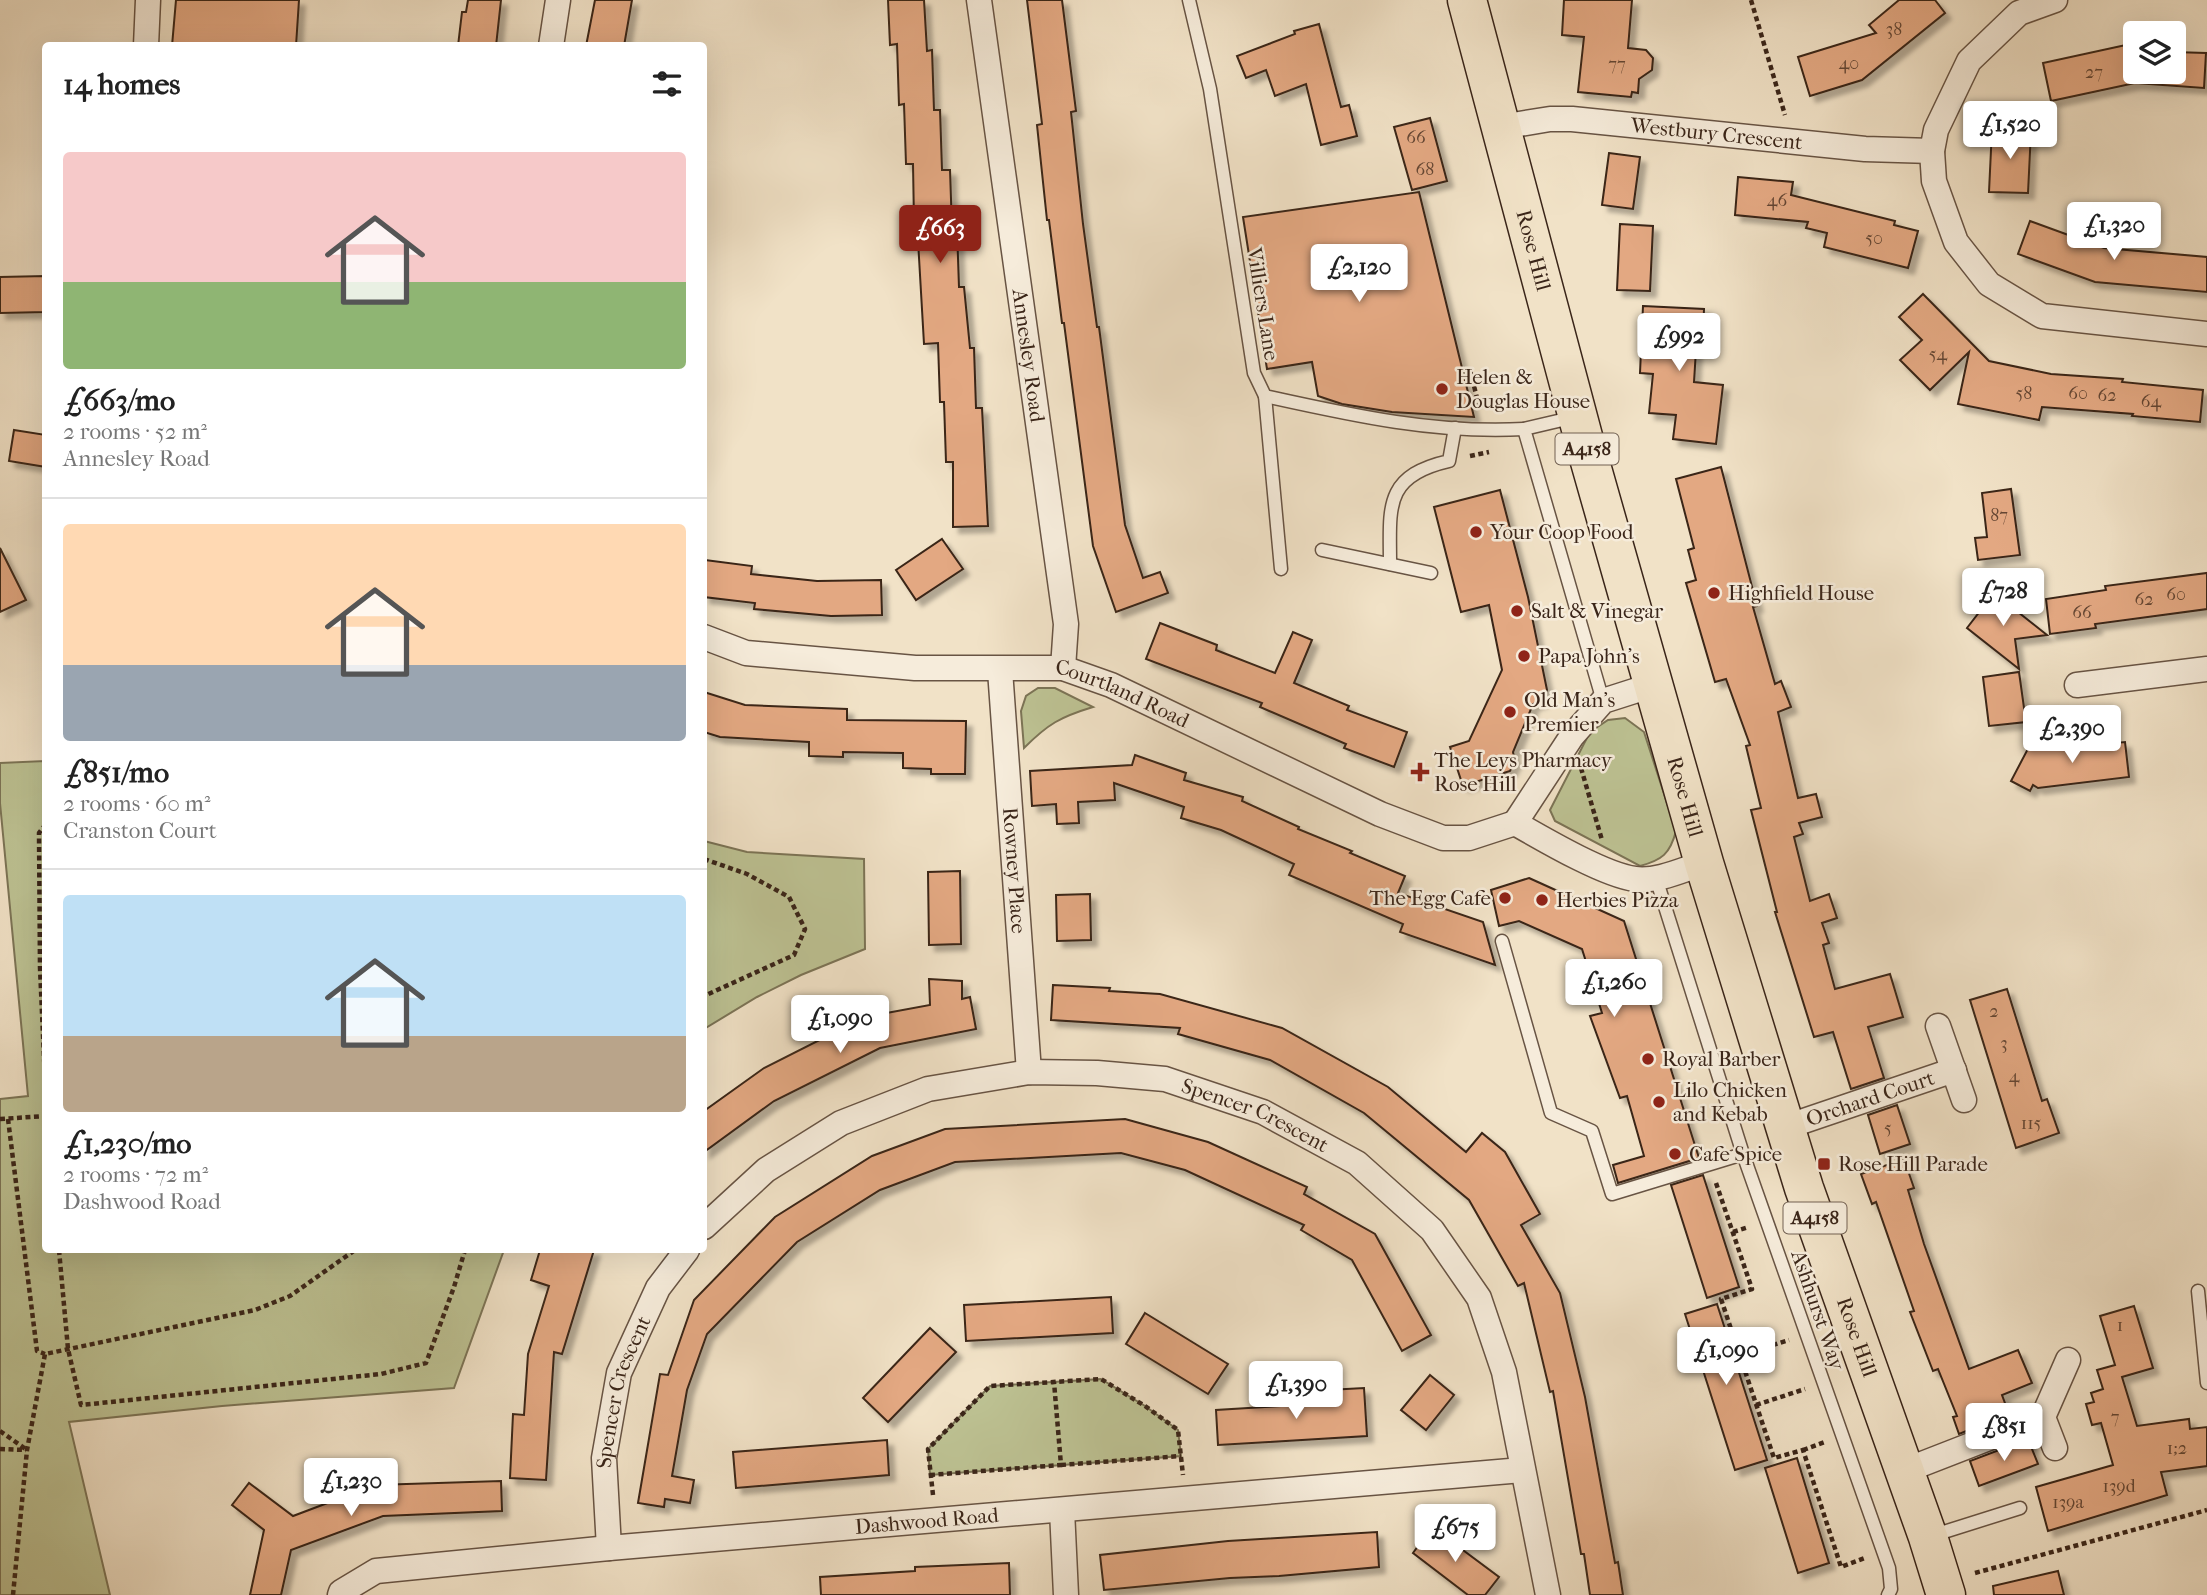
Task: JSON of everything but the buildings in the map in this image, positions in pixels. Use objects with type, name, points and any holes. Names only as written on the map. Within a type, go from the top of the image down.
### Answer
[{"type":"main road","name":"Rose Hill","points":[[1467,0],[1578,416],[1704,863],[1804,1188],[1928,1537],[1952,1584]]},
{"type":"street","points":[[146,42],[148,0]]},
{"type":"street","points":[[552,42],[558,0]]},
{"type":"street","name":"Annesley Road","points":[[979,0],[1066,624],[1063,668]]},
{"type":"street","points":[[2055,0],[2019,13],[1969,61],[1936,130],[1932,151],[1934,181],[1956,242],[1989,284],[2042,316],[2207,334]]},
{"type":"street","name":"Westbury Crescent","points":[[1501,127],[1550,119],[1572,119],[1865,149],[1932,151]]},
{"type":"street","name":"Courtland Road","points":[[707,638],[746,653],[915,668],[1063,668],[1111,685],[1380,814],[1443,838],[1469,838],[1515,823]]},
{"type":"street","points":[[2077,685],[2207,669]]},
{"type":"street","name":"Rowney Place","points":[[1000,670],[1029,1072]]},
{"type":"street","points":[[1653,685],[1603,701],[1572,736],[1515,823],[1611,872],[1635,879],[1657,878],[1704,863]]},
{"type":"street","name":"Orchard Court","points":[[1938,1026],[1964,1100]]},
{"type":"street","name":"Orchard Court","points":[[1786,1127],[1954,1070]]},
{"type":"street","name":"Spencer Crescent","points":[[707,1224],[765,1170],[841,1124],[928,1089],[1029,1072],[1097,1073],[1165,1079],[1263,1112],[1357,1163],[1432,1230],[1479,1298],[1504,1372],[1548,1595]]},
{"type":"street","name":"Spencer Crescent","points":[[609,1548],[604,1458],[619,1373],[658,1288],[685,1253]]},
{"type":"street","points":[[2055,1448],[2043,1417],[2068,1360]]},
{"type":"street","points":[[1904,1471],[2043,1417]]},
{"type":"street","name":"Dashwood Road","points":[[340,1595],[376,1571],[609,1548],[1522,1470]]},
{"type":"street","points":[[1062,1510],[1066,1595]]},
{"type":"lane","name":"Villiers Lane","points":[[1189,0],[1209,89],[1254,373],[1265,396],[1281,569]]},
{"type":"lane","points":[[1265,396],[1364,418],[1481,431],[1524,429],[1578,416]]},
{"type":"lane","points":[[1391,564],[1392,499],[1402,484],[1417,472],[1449,461],[1455,428]]},
{"type":"lane","points":[[1524,429],[1603,701]]},
{"type":"lane","points":[[1322,550],[1431,573]]},
{"type":"lane","name":"Ashhurst Way","points":[[1657,878],[1743,1154],[1889,1568],[1891,1589],[1888,1595]]},
{"type":"lane","points":[[1502,941],[1551,1113],[1592,1131],[1612,1194],[1743,1154]]},
{"type":"lane","points":[[2198,1291],[2207,1383]]},
{"type":"lane","points":[[1928,1537],[2020,1508]]},
{"type":"path","points":[[1751,0],[1793,142]]},
{"type":"path","points":[[1470,370],[1481,414]]},
{"type":"path","points":[[1572,736],[1611,872]]},
{"type":"path","points":[[42,830],[39,834],[42,1013]]},
{"type":"path","points":[[707,860],[747,874],[789,897],[805,929],[794,955],[707,995]]},
{"type":"path","points":[[0,1119],[42,1116]]},
{"type":"path","points":[[8,1119],[37,1351],[45,1353],[68,1349],[255,1310],[290,1296],[351,1253]]},
{"type":"path","points":[[1710,1164],[1752,1289],[1721,1299],[1774,1458],[1828,1441]]},
{"type":"path","points":[[1733,1232],[1754,1226]]},
{"type":"path","points":[[59,1253],[68,1349],[81,1405],[381,1374],[426,1363],[464,1253]]},
{"type":"path","points":[[1740,1355],[1793,1338]]},
{"type":"path","points":[[13,1595],[27,1450],[45,1353]]},
{"type":"path","points":[[936,1520],[928,1449],[990,1386],[1101,1379],[1178,1430],[1186,1499]]},
{"type":"path","points":[[1054,1382],[1061,1465]]},
{"type":"path","points":[[1756,1405],[1810,1388]]},
{"type":"path","points":[[0,1431],[27,1450]]},
{"type":"path","points":[[0,1448],[27,1450]]},
{"type":"path","points":[[1803,1450],[1841,1567],[1868,1557]]},
{"type":"path","points":[[930,1475],[1181,1456]]},
{"type":"path","points":[[1952,1584],[2207,1510]]},
{"type":"green space","points":[[1038,688],[1055,688],[1093,707],[1055,722],[1024,748],[1021,711],[1026,696]]},
{"type":"green space","points":[[1625,718],[1644,732],[1676,831],[1664,855],[1640,866],[1555,821],[1550,810],[1590,732],[1608,720]]},
{"type":"green space","points":[[42,761],[42,1253],[503,1253],[454,1388],[222,1406],[69,1422],[110,1595],[0,1595],[0,1099],[28,1096],[0,803],[0,763]]},
{"type":"green space","points":[[707,842],[747,852],[864,859],[865,949],[801,975],[757,997],[707,1027]]},
{"type":"green space","points":[[1101,1379],[1178,1430],[1181,1456],[930,1475],[928,1449],[990,1386]]},
{"type":"place","name":"Helen & Douglas House","points":[[1442,389]]},
{"type":"place","name":"Your Coop Food","points":[[1476,532]]},
{"type":"place","name":"Highfield House","points":[[1714,593]]},
{"type":"place","name":"Salt & Vinegar","points":[[1517,611]]},
{"type":"place","name":"Papa John's","points":[[1524,656]]},
{"type":"place","name":"Old Man's Premier","points":[[1510,712]]},
{"type":"place","name":"The Leys Pharmacy Rose Hill","points":[[1420,772]]},
{"type":"place","name":"The Egg Cafe","points":[[1505,898]]},
{"type":"place","name":"Herbies Pizza","points":[[1542,900]]},
{"type":"place","name":"Royal Barber","points":[[1648,1059]]},
{"type":"place","name":"Lilo Chicken and Kebab","points":[[1659,1102]]},
{"type":"place","name":"Cafe Spice","points":[[1675,1154]]},
{"type":"place","name":"Rose Hill Parade","points":[[1824,1164]]}]
